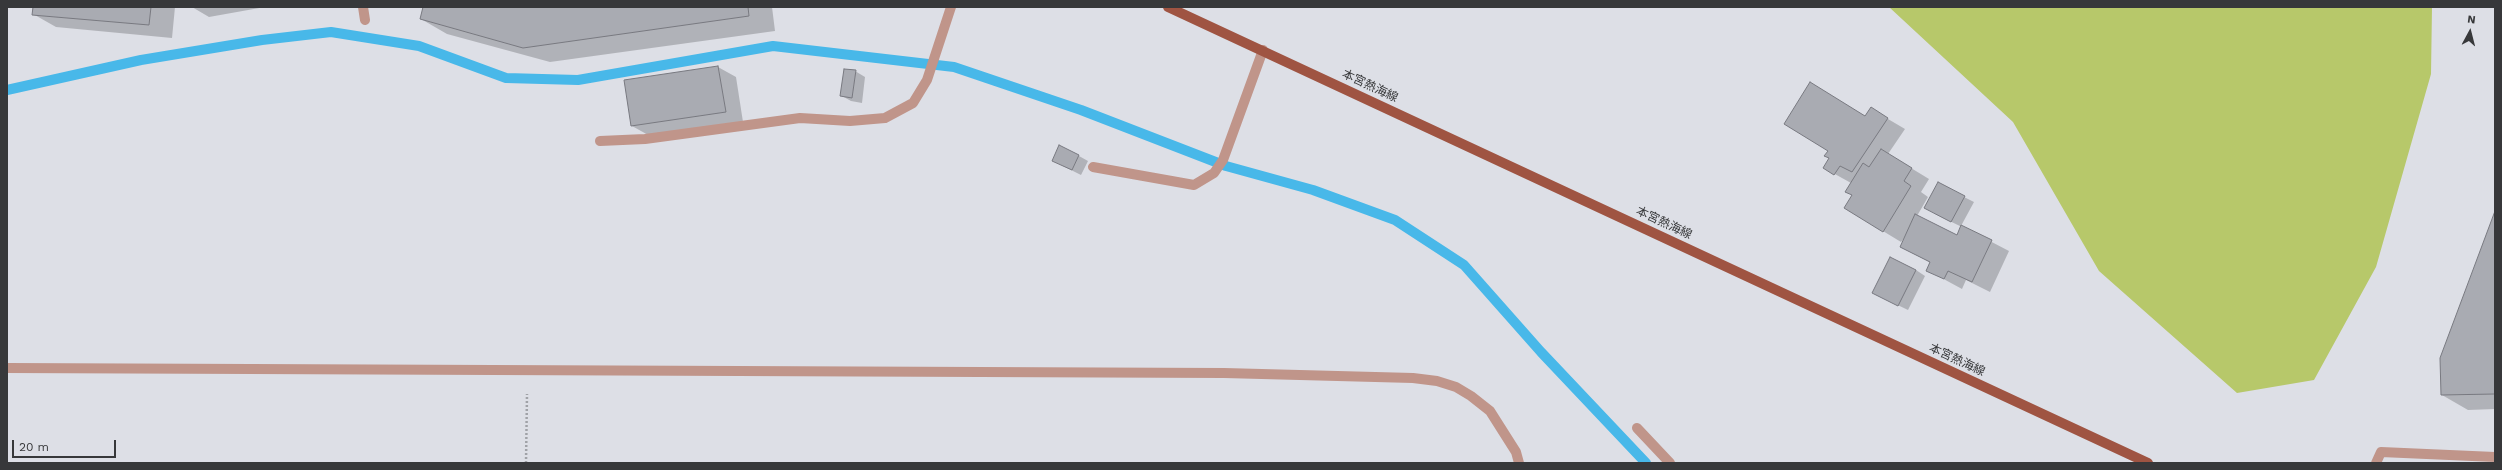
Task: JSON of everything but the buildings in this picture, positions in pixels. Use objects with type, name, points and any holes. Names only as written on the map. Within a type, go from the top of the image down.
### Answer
[{"type":"main road","name":"本宮熱海線","points":[[1168,7],[2148,463]]},
{"type":"street","points":[[363,7],[365,20]]},
{"type":"street","points":[[600,140],[645,138],[800,118],[850,121],[886,118],[913,103],[927,80],[936,48],[951,7]]},
{"type":"street","points":[[1093,167],[1194,185],[1214,173],[1223,160],[1263,50]]},
{"type":"street","points":[[7,368],[1224,373],[1413,378],[1437,381],[1456,387],[1471,396],[1490,411],[1516,452],[1519,463]]},
{"type":"street","points":[[1637,428],[1670,463]]},
{"type":"street","points":[[2376,463],[2381,452],[2495,457]]},
{"type":"path","points":[[526,463],[527,371]]},
{"type":"green space","points":[[1889,7],[2432,7],[2431,74],[2376,267],[2314,380],[2237,393],[2099,271],[2013,122]]},
{"type":"waterway","points":[[7,90],[141,60],[262,40],[331,32],[419,46],[506,78],[578,80],[773,46],[954,67],[1081,110],[1226,166],[1313,190],[1395,220],[1464,265],[1541,352],[1646,463]]}]
